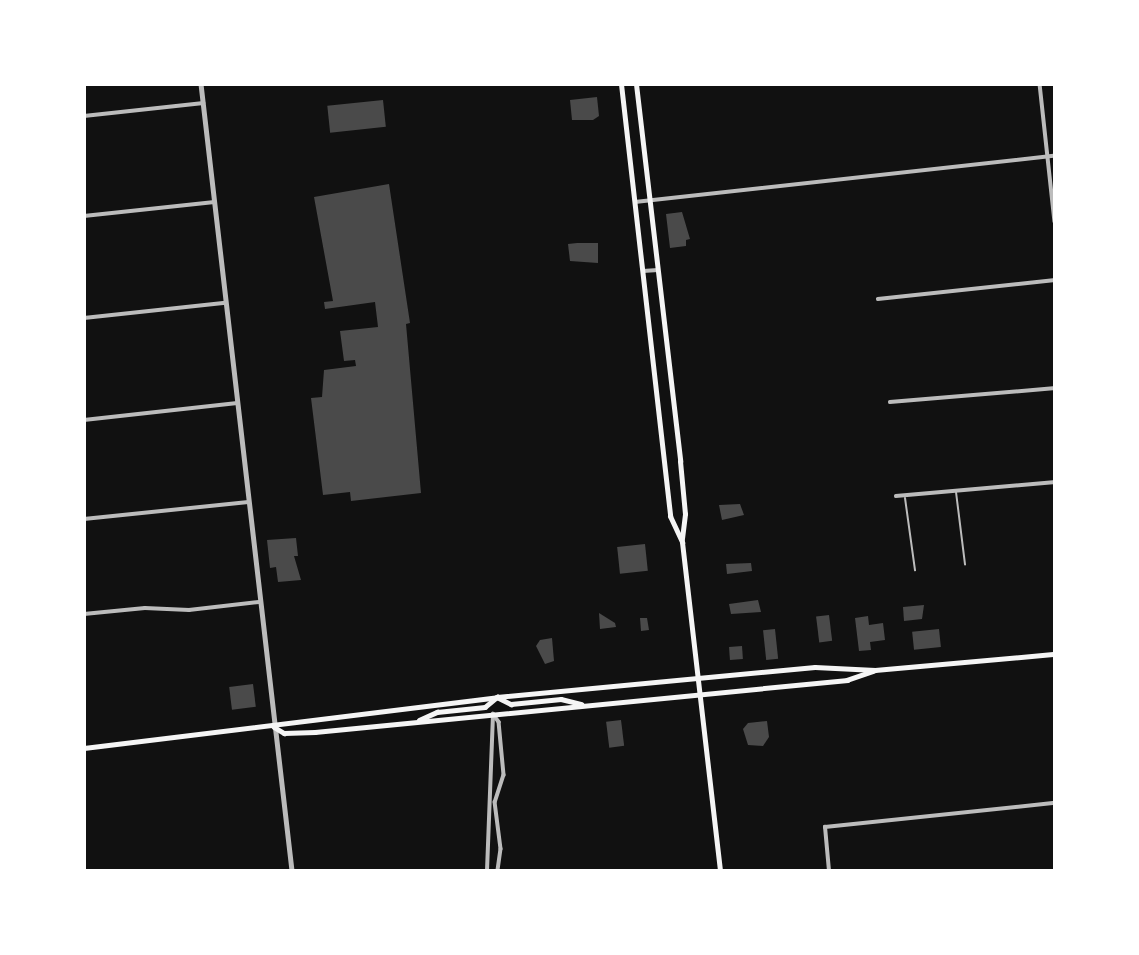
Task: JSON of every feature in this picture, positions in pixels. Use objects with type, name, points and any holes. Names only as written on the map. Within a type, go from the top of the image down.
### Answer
[{"type":"main road","points":[[622,84],[670,516],[682,542]]},
{"type":"main road","points":[[636,84],[685,514],[682,542],[720,871]]},
{"type":"main road","points":[[84,748],[274,727],[292,719],[497,697],[839,666],[875,670],[1055,654]]},
{"type":"main road","points":[[274,727],[284,733],[415,722],[847,680],[875,670]]},
{"type":"main road","points":[[497,697],[511,704],[561,699],[586,705]]},
{"type":"main road","points":[[415,722],[437,712],[485,707],[497,697]]},
{"type":"street","points":[[201,84],[292,871]]},
{"type":"street","points":[[1040,84],[1055,221]]},
{"type":"street","points":[[84,116],[203,103]]},
{"type":"street","points":[[635,202],[1055,156]]},
{"type":"street","points":[[84,216],[214,202]]},
{"type":"street","points":[[643,271],[658,270]]},
{"type":"street","points":[[878,299],[1055,280]]},
{"type":"street","points":[[84,318],[225,303]]},
{"type":"street","points":[[890,402],[1055,388]]},
{"type":"street","points":[[84,420],[237,403]]},
{"type":"street","points":[[896,496],[905,498],[1055,482]]},
{"type":"street","points":[[84,520],[248,502]]},
{"type":"street","points":[[84,614],[145,608],[189,610],[259,602]]},
{"type":"street","points":[[487,871],[493,714]]},
{"type":"street","points":[[493,714],[499,722],[504,775],[495,802],[501,849],[498,871]]},
{"type":"street","points":[[830,871],[825,827],[1055,803]]},
{"type":"lane","points":[[956,491],[965,564]]},
{"type":"lane","points":[[905,498],[915,570]]},
{"type":"building","points":[[597,97],[599,116],[593,120],[572,120],[570,100]]},
{"type":"building","points":[[383,100],[386,127],[330,133],[327,106]]},
{"type":"building","points":[[389,184],[410,323],[406,324],[421,493],[351,501],[350,492],[323,495],[311,398],[322,397],[324,370],[356,366],[355,360],[344,361],[340,331],[378,327],[375,302],[325,309],[324,302],[333,301],[314,197]]},
{"type":"building","points":[[682,212],[690,239],[686,240],[686,246],[670,248],[666,214]]},
{"type":"building","points":[[598,243],[598,263],[570,261],[568,244]]},
{"type":"building","points":[[740,504],[744,515],[722,520],[719,505]]},
{"type":"building","points":[[296,538],[298,556],[294,556],[301,580],[278,582],[276,567],[270,568],[267,540]]},
{"type":"building","points":[[645,544],[648,571],[620,574],[617,547]]},
{"type":"building","points":[[751,563],[752,571],[727,574],[726,564]]},
{"type":"building","points":[[758,600],[761,612],[731,614],[729,604]]},
{"type":"building","points":[[924,605],[922,619],[904,621],[903,607]]},
{"type":"building","points":[[599,613],[615,623],[616,627],[600,629]]},
{"type":"building","points":[[829,615],[832,641],[819,642],[816,617]]},
{"type":"building","points":[[868,616],[869,625],[883,623],[885,640],[870,642],[871,650],[859,651],[855,618]]},
{"type":"building","points":[[640,618],[647,618],[649,630],[641,631]]},
{"type":"building","points":[[775,629],[778,659],[766,660],[763,630]]},
{"type":"building","points":[[939,629],[941,647],[914,650],[912,632]]},
{"type":"building","points":[[552,638],[554,661],[545,664],[536,646],[540,640]]},
{"type":"building","points":[[742,646],[743,659],[730,660],[729,647]]},
{"type":"building","points":[[253,684],[256,707],[232,710],[229,687]]},
{"type":"building","points":[[621,720],[624,746],[609,748],[606,722]]},
{"type":"building","points":[[767,721],[769,737],[763,746],[748,745],[743,729],[748,723]]}]
